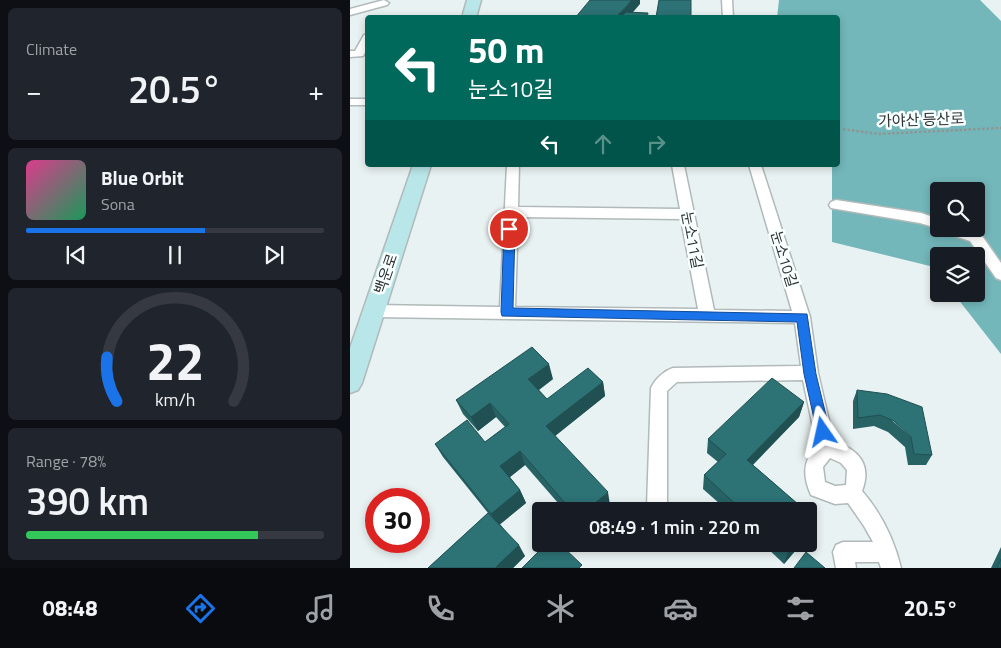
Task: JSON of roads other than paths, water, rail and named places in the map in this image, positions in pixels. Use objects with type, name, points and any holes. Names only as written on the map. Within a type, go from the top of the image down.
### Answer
[{"type":"main road","points":[[470,15],[474,0]]},
{"type":"main road","name":"백운로","points":[[350,383],[421,167]]},
{"type":"street","points":[[727,0],[728,15]]},
{"type":"street","points":[[350,12],[385,2]]},
{"type":"street","points":[[378,15],[385,2]]},
{"type":"street","points":[[350,54],[359,54],[365,43]]},
{"type":"street","points":[[350,102],[365,102]]},
{"type":"street","points":[[507,312],[513,167]]},
{"type":"street","name":"눈소11길","points":[[678,167],[707,315]]},
{"type":"street","name":"눈소10길","points":[[756,167],[802,317],[810,374],[827,449]]},
{"type":"street","points":[[836,205],[930,221]]},
{"type":"street","points":[[510,212],[687,214]]},
{"type":"street","points":[[975,237],[1001,274]]},
{"type":"street","points":[[374,310],[802,317]]},
{"type":"street","points":[[657,502],[659,388],[673,375],[810,374]]},
{"type":"street","points":[[827,449],[836,449],[854,462],[857,477],[852,493],[835,495],[818,489],[812,472],[816,458],[827,449]]},
{"type":"street","points":[[852,493],[870,513],[889,560]]},
{"type":"street","points":[[846,568],[842,552],[889,560]]}]
